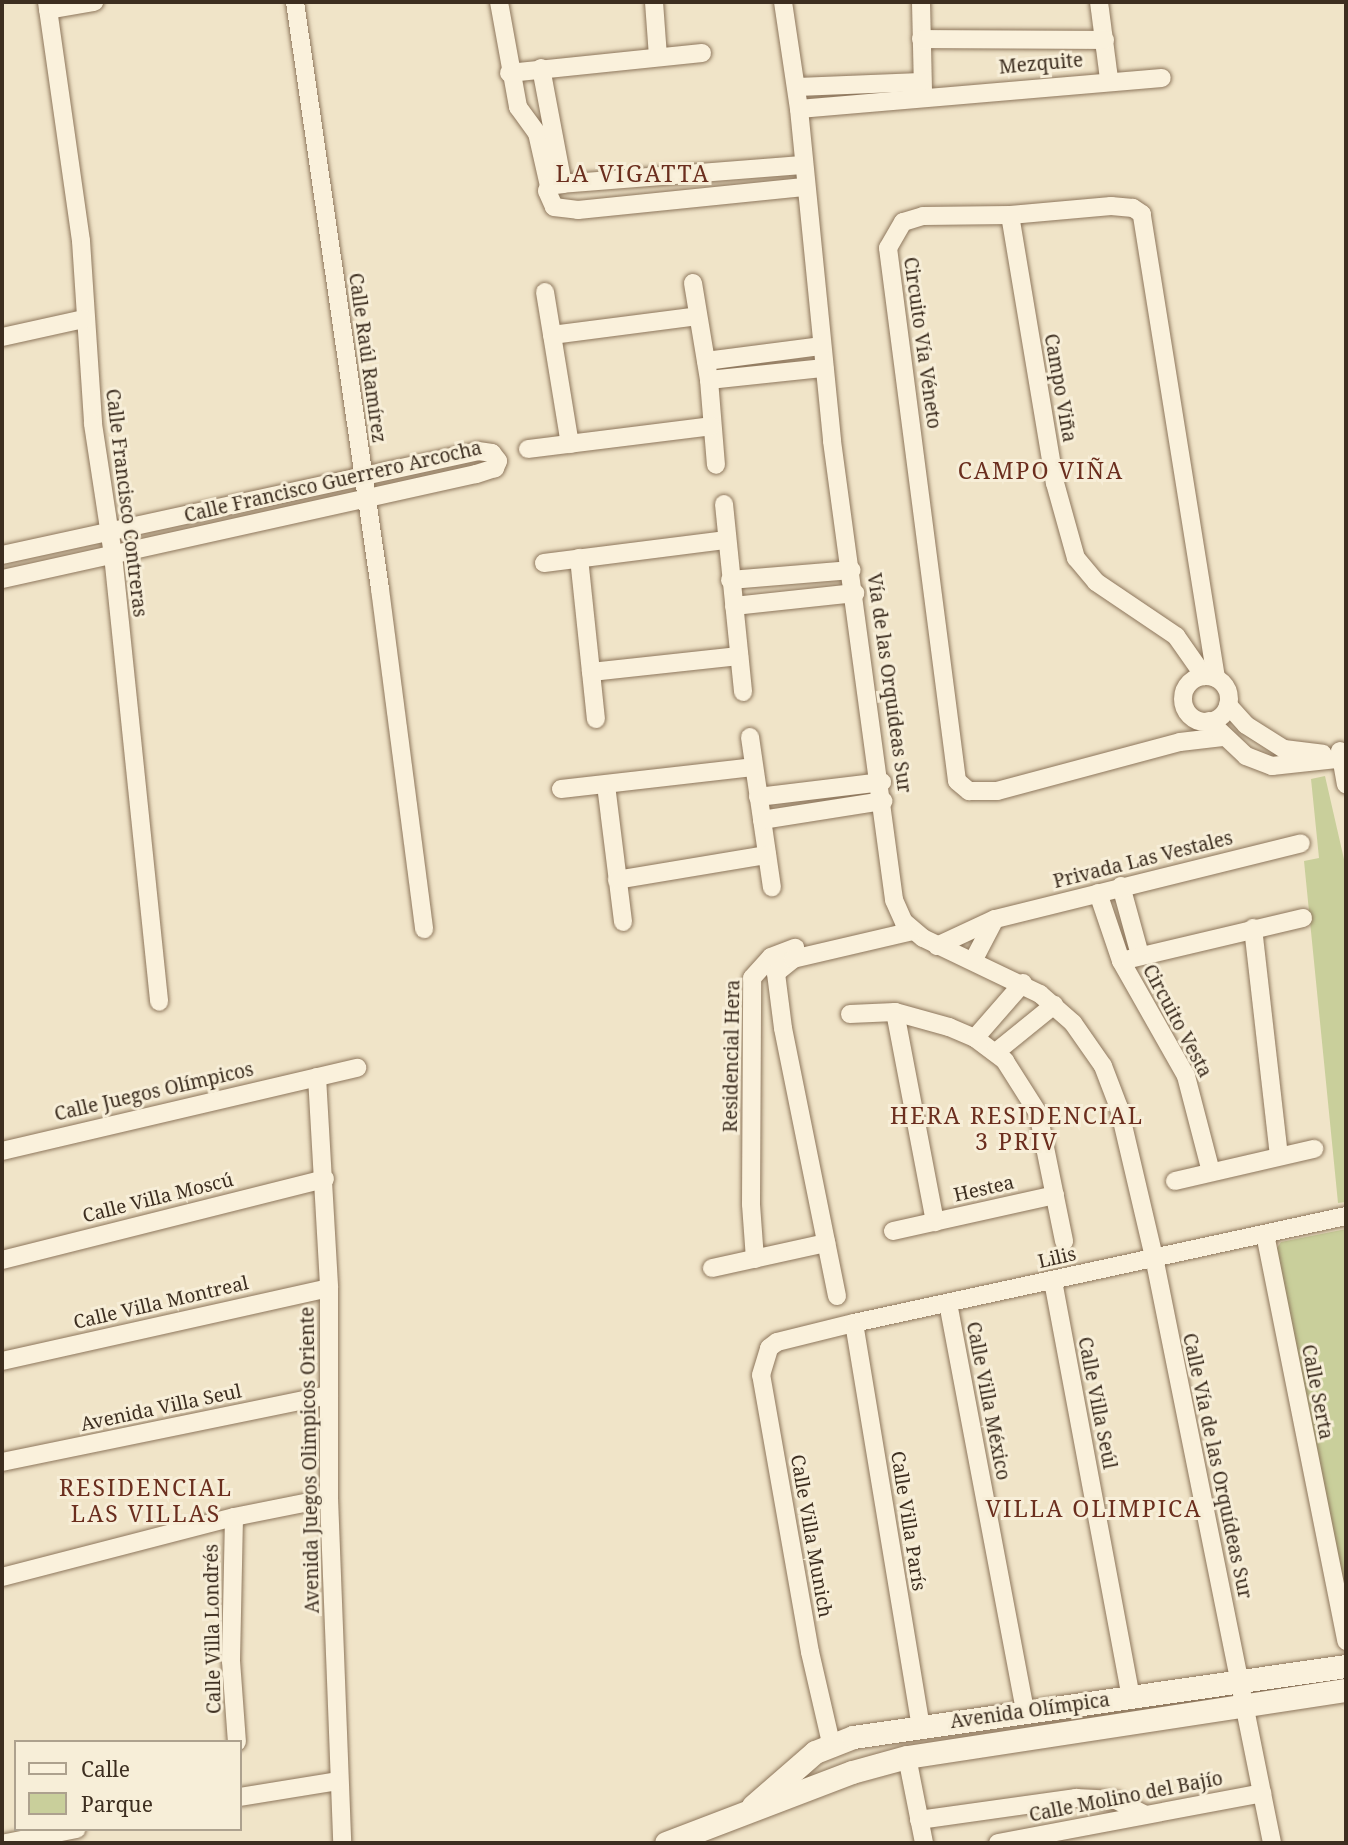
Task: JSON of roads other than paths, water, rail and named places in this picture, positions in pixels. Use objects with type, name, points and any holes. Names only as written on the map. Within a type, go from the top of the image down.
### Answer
[{"type":"street","points":[[47,6],[94,2]]},
{"type":"street","name":"Calle Raúl Ramírez","points":[[295,2],[363,473],[424,929]]},
{"type":"street","points":[[499,2],[509,73],[518,107],[537,133],[556,185]]},
{"type":"street","points":[[654,2],[658,56]]},
{"type":"street","name":"Vía de las Orquídeas Sur","points":[[783,2],[797,86],[804,187],[824,368],[882,782],[894,900],[908,926]]},
{"type":"street","points":[[921,2],[922,89]]},
{"type":"street","points":[[1099,2],[1104,40]]},
{"type":"street","name":"Calle Francisco Contreras","points":[[47,6],[81,242],[93,424],[113,555],[159,1002]]},
{"type":"street","name":"Mezquite","points":[[797,86],[922,89],[1109,79],[1104,40],[921,39]]},
{"type":"street","points":[[509,73],[702,53]]},
{"type":"street","points":[[541,68],[556,185],[551,205],[578,209],[804,187]]},
{"type":"street","points":[[1109,79],[1163,78]]},
{"type":"street","name":"Mezquite","points":[[799,109],[922,89]]},
{"type":"street","points":[[556,185],[803,165]]},
{"type":"street","name":"Circuito Vía Véneto","points":[[1210,677],[1144,218],[1133,208],[1111,206],[1010,215],[910,218],[899,227],[888,248],[941,635],[954,775],[969,791],[997,791],[1180,742],[1223,737]]},
{"type":"street","name":"Campo Viña","points":[[1010,215],[1055,483],[1076,558],[1096,582],[1176,636],[1210,677]]},
{"type":"street","points":[[693,283],[709,380],[716,465]]},
{"type":"street","points":[[545,292],[570,444]]},
{"type":"street","points":[[552,335],[698,316]]},
{"type":"street","points":[[2,337],[84,319]]},
{"type":"street","points":[[706,361],[822,346]]},
{"type":"street","points":[[709,380],[824,368]]},
{"type":"street","points":[[528,449],[712,426]]},
{"type":"street","name":"Calle Francisco Guerrero Arcocha","points":[[2,555],[363,473],[478,451],[492,453],[498,463],[488,471],[364,496],[2,579]]},
{"type":"street","points":[[724,504],[725,540],[743,692]]},
{"type":"street","points":[[544,564],[725,540]]},
{"type":"street","points":[[579,558],[596,719]]},
{"type":"street","points":[[730,580],[852,570]]},
{"type":"street","points":[[733,606],[855,593]]},
{"type":"street","points":[[591,672],[739,656]]},
{"type":"street","points":[[1209,721],[1221,716],[1228,705],[1227,689],[1210,677],[1189,683],[1183,699],[1190,715],[1209,721],[1246,756],[1272,766],[1344,754]]},
{"type":"street","points":[[1228,705],[1246,725],[1284,750],[1305,755],[1344,754]]},
{"type":"street","points":[[750,737],[772,887]]},
{"type":"street","points":[[1344,754],[1346,784]]},
{"type":"street","points":[[561,789],[753,767]]},
{"type":"street","points":[[758,797],[882,782]]},
{"type":"street","points":[[606,785],[623,922]]},
{"type":"street","points":[[762,820],[884,801]]},
{"type":"street","name":"Privada Las Vestales","points":[[937,946],[995,919],[1301,843]]},
{"type":"street","points":[[617,880],[767,855]]},
{"type":"street","points":[[1121,886],[1140,955]]},
{"type":"street","name":"Circuito Vesta","points":[[1098,893],[1121,961],[1186,1076],[1211,1172]]},
{"type":"street","points":[[1121,961],[1303,918]]},
{"type":"street","points":[[973,961],[995,919]]},
{"type":"street","points":[[908,926],[937,946],[1023,983],[1054,1005],[1088,1041],[1103,1066],[1119,1108],[1154,1257]]},
{"type":"street","name":"Residencial Hera","points":[[755,1259],[751,1204],[753,974],[771,957],[908,926]]},
{"type":"street","points":[[1253,928],[1279,1156]]},
{"type":"street","points":[[791,954],[775,977],[837,1296]]},
{"type":"street","points":[[975,1038],[1023,983]]},
{"type":"street","points":[[996,1052],[1054,1005]]},
{"type":"street","points":[[850,1014],[895,1012],[975,1038],[996,1052],[1038,1113],[1064,1241]]},
{"type":"street","name":"Hestea","points":[[895,1012],[935,1222],[1055,1195]]},
{"type":"street","points":[[752,1030],[783,1028]]},
{"type":"street","name":"Calle Juegos Olímpicos","points":[[2,1151],[357,1068]]},
{"type":"street","name":"Avenida Juegos Olimpicos Oriente","points":[[317,1077],[325,1179],[329,1288],[329,1498],[342,1843]]},
{"type":"street","points":[[1175,1181],[1314,1149]]},
{"type":"street","name":"Calle Villa Moscú","points":[[2,1260],[325,1179]]},
{"type":"street","name":"Lilis","points":[[777,1342],[1346,1216]]},
{"type":"street","points":[[892,1231],[935,1222]]},
{"type":"street","name":"Calle Serta","points":[[1265,1234],[1346,1641]]},
{"type":"street","points":[[712,1268],[826,1243]]},
{"type":"street","name":"Calle Vía de las Orquídeas Sur","points":[[1154,1257],[1180,1402],[1242,1683],[1272,1843]]},
{"type":"street","name":"Calle Villa Seúl","points":[[1053,1281],[1132,1698]]},
{"type":"street","name":"Calle Villa Montreal","points":[[2,1361],[329,1288]]},
{"type":"street","name":"Calle Villa México","points":[[948,1303],[1025,1712]]},
{"type":"street","name":"Calle Villa París","points":[[855,1323],[921,1726]]},
{"type":"street","name":"Calle Villa Munich","points":[[777,1342],[763,1356],[761,1375],[810,1652],[831,1743]]},
{"type":"street","name":"Avenida Villa Seul","points":[[2,1462],[329,1395]]},
{"type":"street","points":[[2,1577],[234,1517],[329,1498]]},
{"type":"street","name":"Calle Villa Londrés","points":[[234,1517],[231,1661],[237,1740]]},
{"type":"street","name":"Avenida Olímpica","points":[[740,1818],[795,1767],[831,1743],[921,1726],[1242,1683],[1346,1666]]},
{"type":"street","name":"Avenida Olímpica","points":[[666,1843],[740,1818],[852,1772],[907,1757],[1346,1690]]},
{"type":"street","points":[[907,1757],[924,1843]]},
{"type":"street","points":[[242,1797],[338,1781]]},
{"type":"street","name":"Calle Molino del Bajío","points":[[998,1843],[1262,1793]]},
{"type":"street","points":[[919,1820],[1076,1798],[1116,1800],[1144,1814]]},
{"type":"street","points":[[6,1843],[67,1831]]},
{"type":"district","name":"LA VIGATTA","points":[[633,173]]},
{"type":"district","name":"CAMPO VIÑA","points":[[1041,470]]},
{"type":"district","name":"HERA RESIDENCIAL 3 PRIV","points":[[1017,1128]]},
{"type":"district","name":"RESIDENCIAL LAS VILLAS","points":[[146,1500]]},
{"type":"district","name":"VILLA OLIMPICA","points":[[1094,1508]]}]
